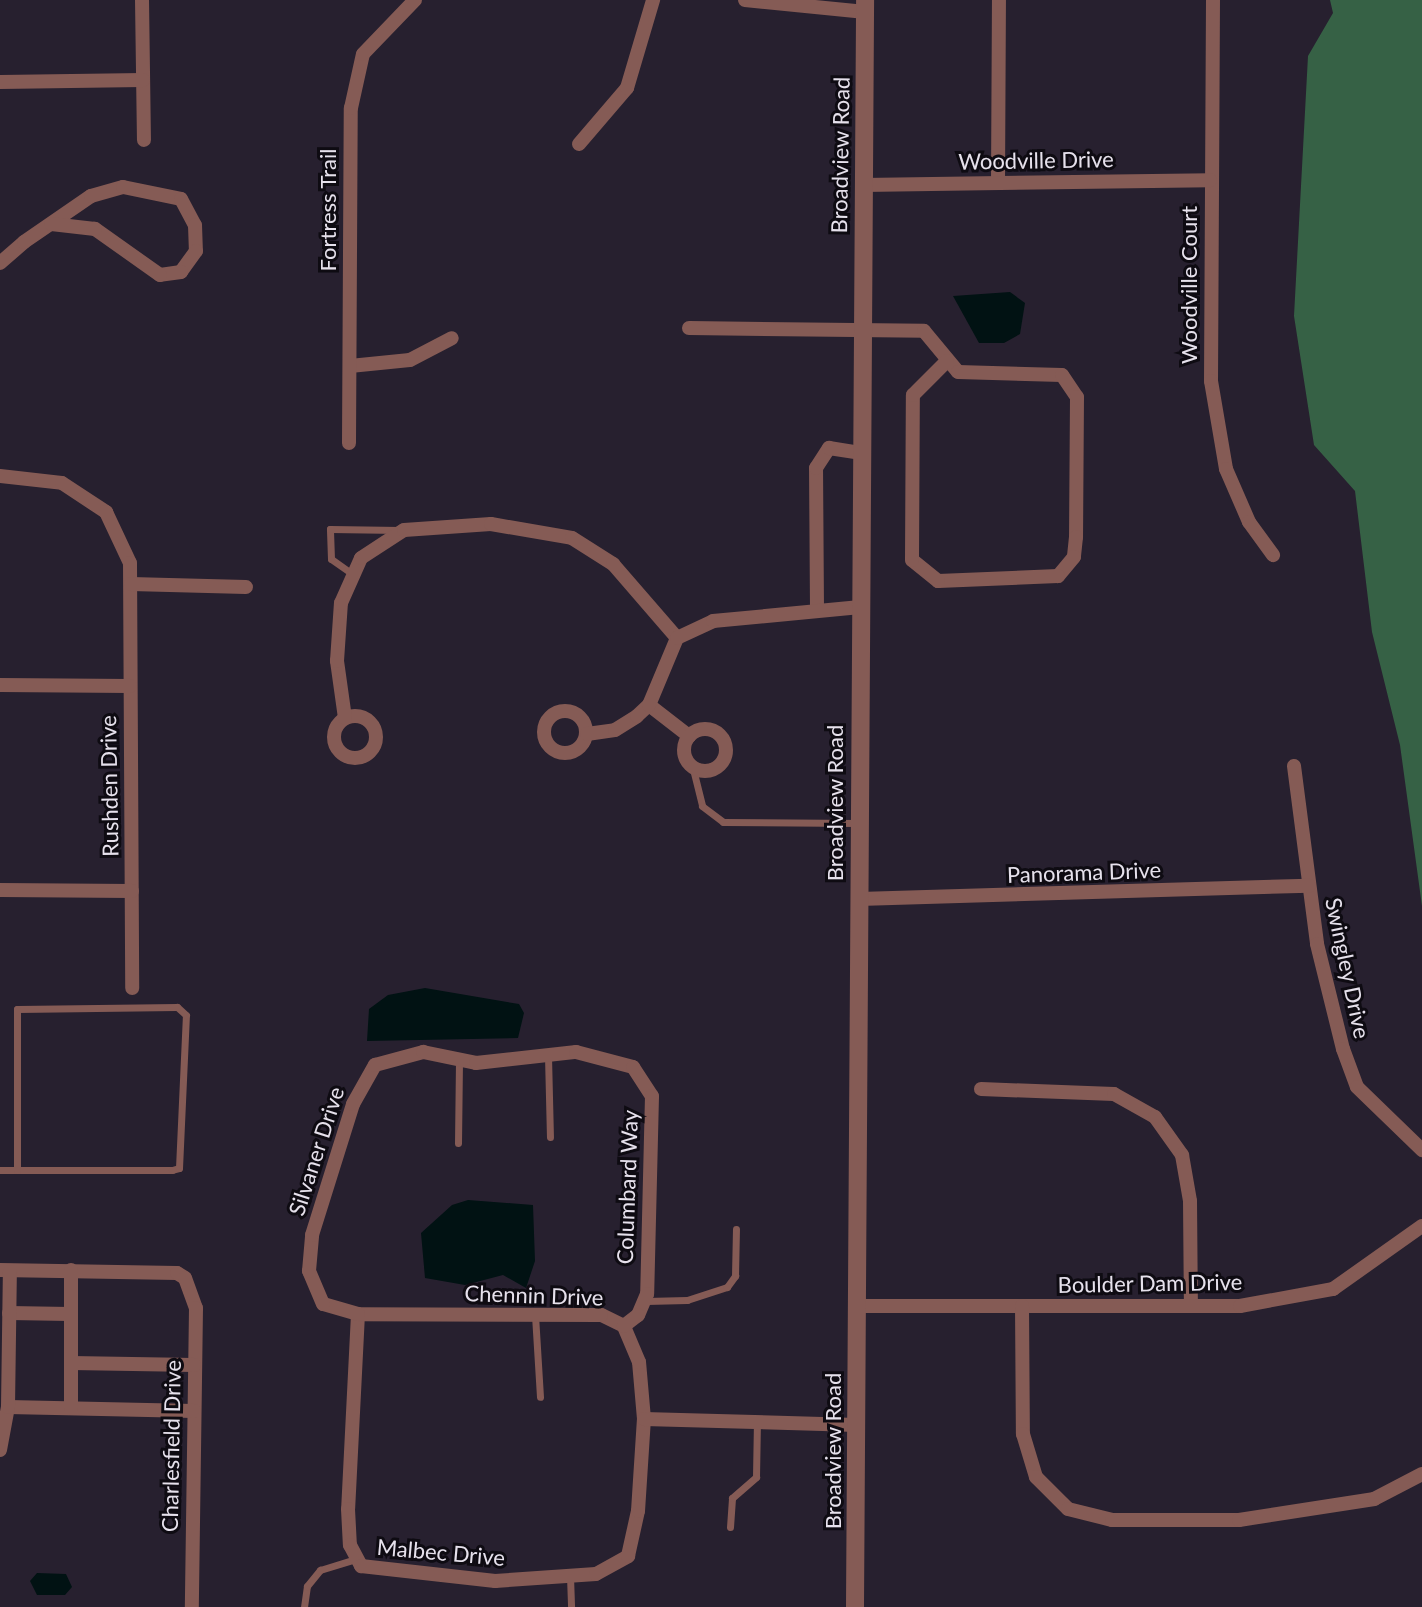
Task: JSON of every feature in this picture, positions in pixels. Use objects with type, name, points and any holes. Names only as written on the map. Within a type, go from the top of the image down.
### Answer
[{"type":"street","points":[[142,0],[144,140]]},
{"type":"street","name":"Fortress Trail","points":[[349,443],[350,148],[357,70],[368,48],[415,0]]},
{"type":"street","points":[[579,144],[627,88],[653,0]]},
{"type":"street","points":[[745,0],[865,6]]},
{"type":"street","points":[[998,183],[999,0]]},
{"type":"street","name":"Woodville Court","points":[[1213,0],[1211,381],[1226,469],[1249,522],[1273,555]]},
{"type":"street","name":"Broadview Road","points":[[855,1607],[865,6]]},
{"type":"street","points":[[0,82],[143,80]]},
{"type":"street","name":"Woodville Drive","points":[[863,185],[1210,180]]},
{"type":"street","points":[[0,263],[51,224],[106,190],[152,189],[186,206],[195,225],[196,251],[181,272],[160,275],[95,229],[51,224]]},
{"type":"street","points":[[689,328],[924,331],[947,361],[970,375],[1043,372],[1071,382],[1077,397],[1076,537],[1068,570],[1058,576],[938,581],[919,571],[912,560],[913,395],[947,361]]},
{"type":"street","points":[[350,366],[410,360],[452,338]]},
{"type":"street","points":[[817,608],[816,468],[829,448],[862,453]]},
{"type":"street","name":"Rushden Drive","points":[[0,476],[62,483],[106,512],[130,563],[132,988]]},
{"type":"street","points":[[345,718],[337,661],[341,603],[351,573],[376,545],[404,530],[491,524],[572,538],[613,564],[677,638]]},
{"type":"street","points":[[131,584],[246,587]]},
{"type":"street","points":[[587,734],[615,730],[649,705],[677,638],[713,621],[817,608],[860,607]]},
{"type":"street","points":[[0,685],[130,686]]},
{"type":"street","points":[[649,705],[689,736]]},
{"type":"street","points":[[709,729],[726,745],[718,768],[693,769],[684,755],[689,736],[709,729]]},
{"type":"street","name":"Swingley Drive","points":[[1294,766],[1309,886],[1327,990],[1357,1087],[1422,1150]]},
{"type":"street","name":"Panorama Drive","points":[[859,899],[1309,886]]},
{"type":"street","points":[[0,890],[132,891]]},
{"type":"street","name":"Silvaner Drive","points":[[323,1304],[314,1294],[308,1254],[365,1075],[403,1054],[459,1058],[476,1063],[576,1052],[615,1061]]},
{"type":"street","name":"Columbard Way","points":[[615,1061],[633,1067],[652,1096],[644,1301]]},
{"type":"street","points":[[981,1089],[1114,1094],[1155,1117],[1182,1155],[1190,1201],[1191,1306]]},
{"type":"street","name":"Boulder Dam Drive","points":[[858,1306],[1240,1306],[1333,1289],[1422,1226]]},
{"type":"street","points":[[0,1450],[8,1407],[4,1370],[9,1313],[5,1271],[71,1270],[71,1408]]},
{"type":"street","name":"Charlesfield Drive","points":[[71,1270],[177,1273],[190,1287],[196,1308],[192,1607]]},
{"type":"street","points":[[624,1326],[644,1301]]},
{"type":"street","name":"Chennin Drive","points":[[323,1304],[358,1314],[601,1315],[624,1326],[639,1362],[644,1419]]},
{"type":"street","points":[[1022,1306],[1023,1434],[1036,1477],[1068,1509],[1112,1520],[1239,1520],[1374,1499],[1422,1474]]},
{"type":"street","points":[[9,1313],[70,1314]]},
{"type":"street","name":"Malbec Drive","points":[[358,1314],[348,1509],[355,1559],[379,1573],[495,1581],[570,1576],[615,1568],[628,1556],[638,1511],[644,1419]]},
{"type":"street","points":[[71,1363],[194,1365]]},
{"type":"street","points":[[8,1407],[194,1411]]},
{"type":"street","points":[[644,1419],[857,1425]]},
{"type":"lane","points":[[351,573],[331,559],[330,529],[404,530]]},
{"type":"lane","points":[[693,769],[702,806],[723,822],[859,824]]},
{"type":"lane","points":[[0,1170],[17,1170],[179,1168],[186,1015],[177,1007],[17,1009],[17,1170]]},
{"type":"lane","points":[[548,1056],[550,1137]]},
{"type":"lane","points":[[458,1143],[459,1058]]},
{"type":"lane","points":[[644,1301],[687,1300],[727,1287],[735,1276],[736,1229]]},
{"type":"lane","points":[[535,1315],[540,1397]]},
{"type":"lane","points":[[730,1527],[732,1498],[756,1477],[757,1422]]},
{"type":"lane","points":[[304,1607],[307,1586],[320,1570],[355,1559]]},
{"type":"lane","points":[[570,1576],[571,1607]]},
{"type":"green space","points":[[1330,0],[1422,0],[1422,906],[1400,745],[1372,632],[1355,491],[1314,445],[1294,316],[1308,56],[1333,13]]},
{"type":"shaded area","points":[[1010,292],[1025,303],[1020,334],[1004,343],[979,343],[953,296]]},
{"type":"shaded area","points":[[425,988],[519,1004],[524,1013],[518,1038],[367,1041],[369,1009],[388,995]]},
{"type":"shaded area","points":[[468,1200],[533,1205],[535,1261],[526,1288],[503,1275],[465,1285],[425,1278],[421,1233],[452,1205]]},
{"type":"shaded area","points":[[37,1573],[66,1574],[72,1587],[65,1595],[37,1595],[30,1581]]}]
